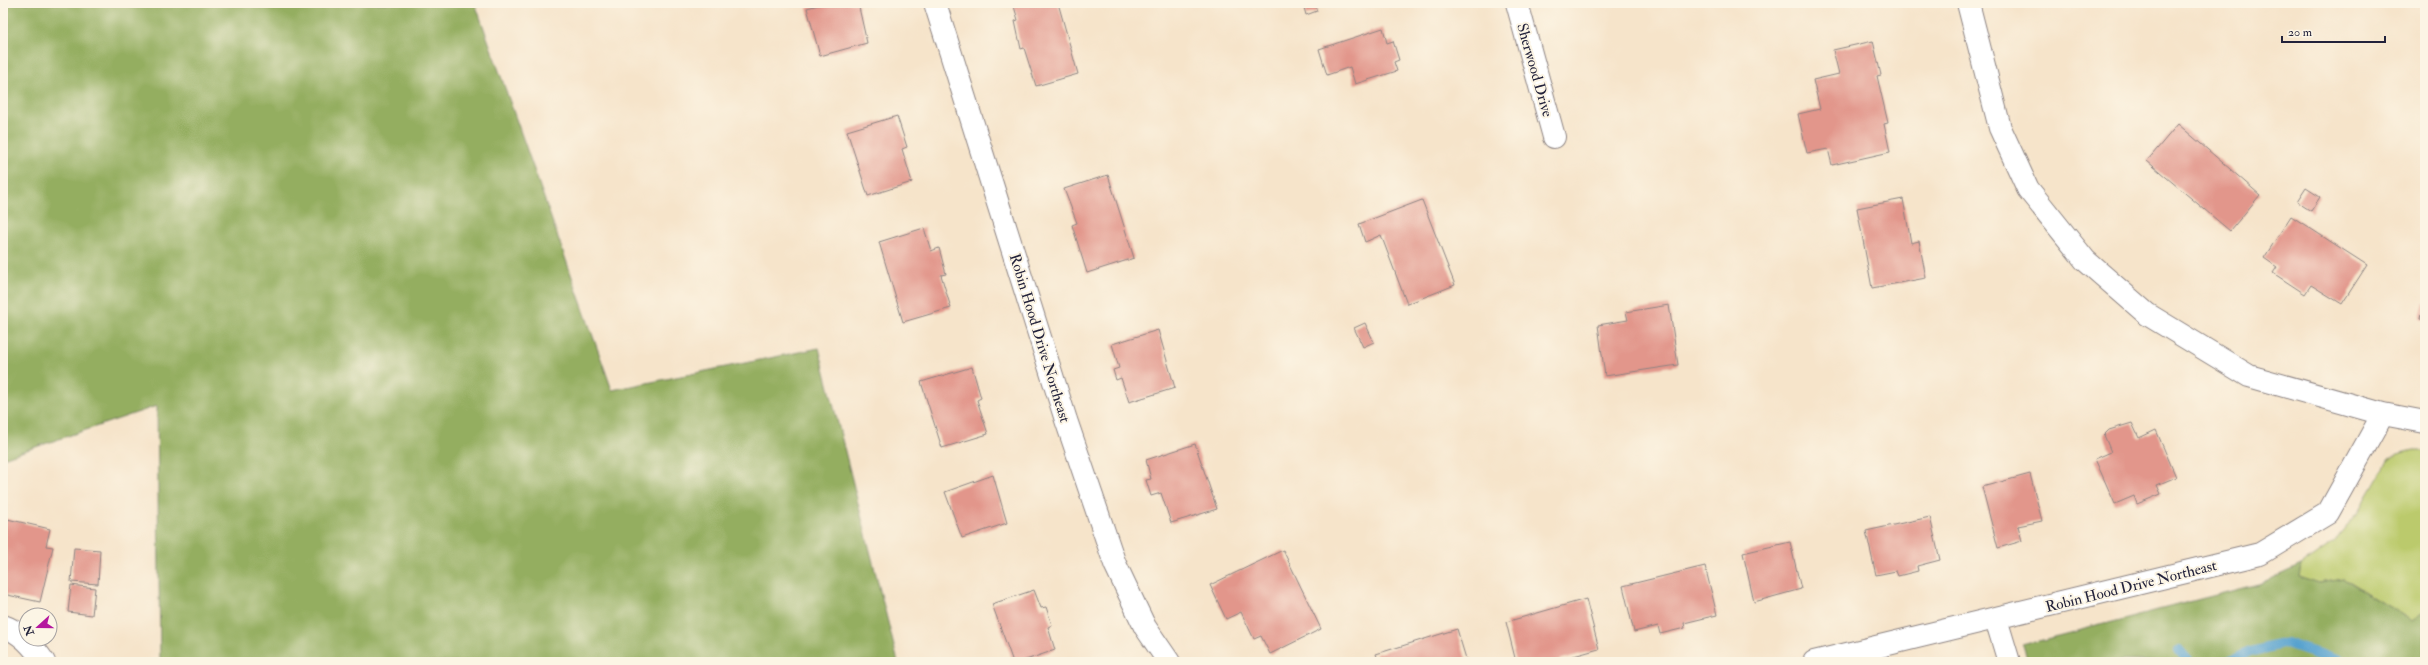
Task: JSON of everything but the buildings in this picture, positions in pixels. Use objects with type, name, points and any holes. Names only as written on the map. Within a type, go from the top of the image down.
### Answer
[{"type":"street","name":"Robin Hood Drive Northeast","points":[[935,3],[1066,420],[1115,564],[1145,627],[1169,662]]},
{"type":"street","name":"Sherwood Drive","points":[[1517,3],[1554,137]]},
{"type":"street","points":[[1968,3],[2000,128],[2028,188],[2085,260],[2147,314],[2249,376],[2383,414],[2425,422]]},
{"type":"street","name":"Robin Hood Drive Northeast","points":[[1814,662],[2260,554],[2328,513],[2383,414]]},
{"type":"street","points":[[1996,619],[2009,662]]},
{"type":"street","points":[[3,626],[15,630],[36,651],[44,662]]},
{"type":"green space","points":[[3,3],[475,3],[612,390],[819,348],[898,662],[160,662],[157,406],[3,458]]},
{"type":"green space","points":[[2414,450],[2425,450],[2425,612],[2412,621],[2344,579],[2320,583],[2299,576],[2301,565],[2334,542],[2357,514],[2389,459],[2398,454]]},
{"type":"green space","points":[[2301,565],[2299,576],[2320,583],[2343,579],[2412,621],[2425,612],[2425,662],[2028,662],[2023,645],[2262,583]]},
{"type":"waterway","points":[[2229,662],[2250,652],[2286,643],[2342,662]]},
{"type":"waterway","points":[[2179,650],[2189,662]]}]
